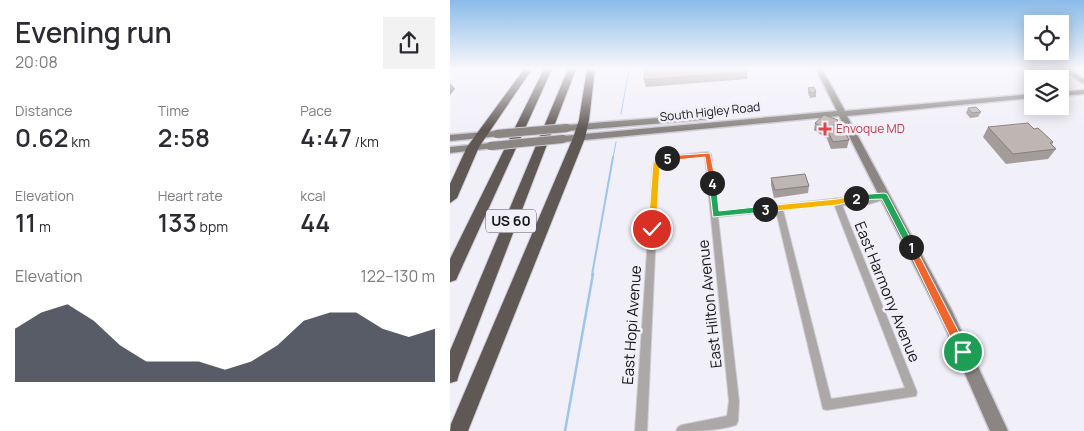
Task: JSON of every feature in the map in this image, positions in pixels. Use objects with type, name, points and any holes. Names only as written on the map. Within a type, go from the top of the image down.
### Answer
[{"type":"highway","points":[[450,198],[480,135],[513,89]]},
{"type":"highway","name":"US 60","points":[[450,275],[538,89]]},
{"type":"highway","name":"US 60","points":[[450,374],[564,89]]},
{"type":"highway","points":[[458,431],[573,133],[586,89]]},
{"type":"main road","points":[[830,89],[947,316],[1000,431]]},
{"type":"main road","points":[[986,100],[986,97],[1012,94],[1020,91]]},
{"type":"main road","name":"South Higley Road","points":[[450,138],[498,134],[660,130],[1024,91]]},
{"type":"main road","points":[[1069,93],[1084,92]]},
{"type":"main road","points":[[944,103],[949,100],[974,98],[976,95]]},
{"type":"main road","name":"South Higley Road","points":[[450,150],[491,146],[573,133],[725,116],[1024,97]]},
{"type":"main road","points":[[660,130],[674,125],[718,121],[725,116]]},
{"type":"street","name":"East Hilton Avenue","points":[[658,161],[708,154],[734,401],[732,421],[682,431]]},
{"type":"street","name":"East Hopi Avenue","points":[[641,431],[658,161]]},
{"type":"street","points":[[715,215],[837,202],[846,204],[863,199],[876,201],[884,196]]},
{"type":"street","name":"East Harmony Avenue","points":[[779,208],[827,406],[912,392],[837,202]]},
{"type":"building","points":[[809,89],[815,89],[816,92],[811,93]]},
{"type":"building","points":[[976,107],[981,112],[972,113],[968,108]]},
{"type":"building","points":[[824,115],[838,120],[828,131],[815,123]]},
{"type":"building","points":[[1028,123],[1034,129],[1038,128],[1053,142],[1050,143],[1056,149],[1013,154],[988,127]]},
{"type":"building","points":[[844,130],[849,140],[833,142],[828,132]]},
{"type":"building","points":[[805,174],[809,186],[775,190],[771,178]]},
{"type":"waterway","points":[[621,114],[625,89]]},
{"type":"waterway","points":[[613,158],[616,142]]},
{"type":"waterway","points":[[592,275],[613,157]]},
{"type":"waterway","points":[[565,431],[593,274]]},
{"type":"place","name":"Envoque MD","points":[[825,129]]},
{"type":"route","points":[[652,229],[656,163],[661,159],[708,154],[710,157],[715,215],[837,202],[849,198],[874,195],[884,196],[947,316],[963,352]]}]
